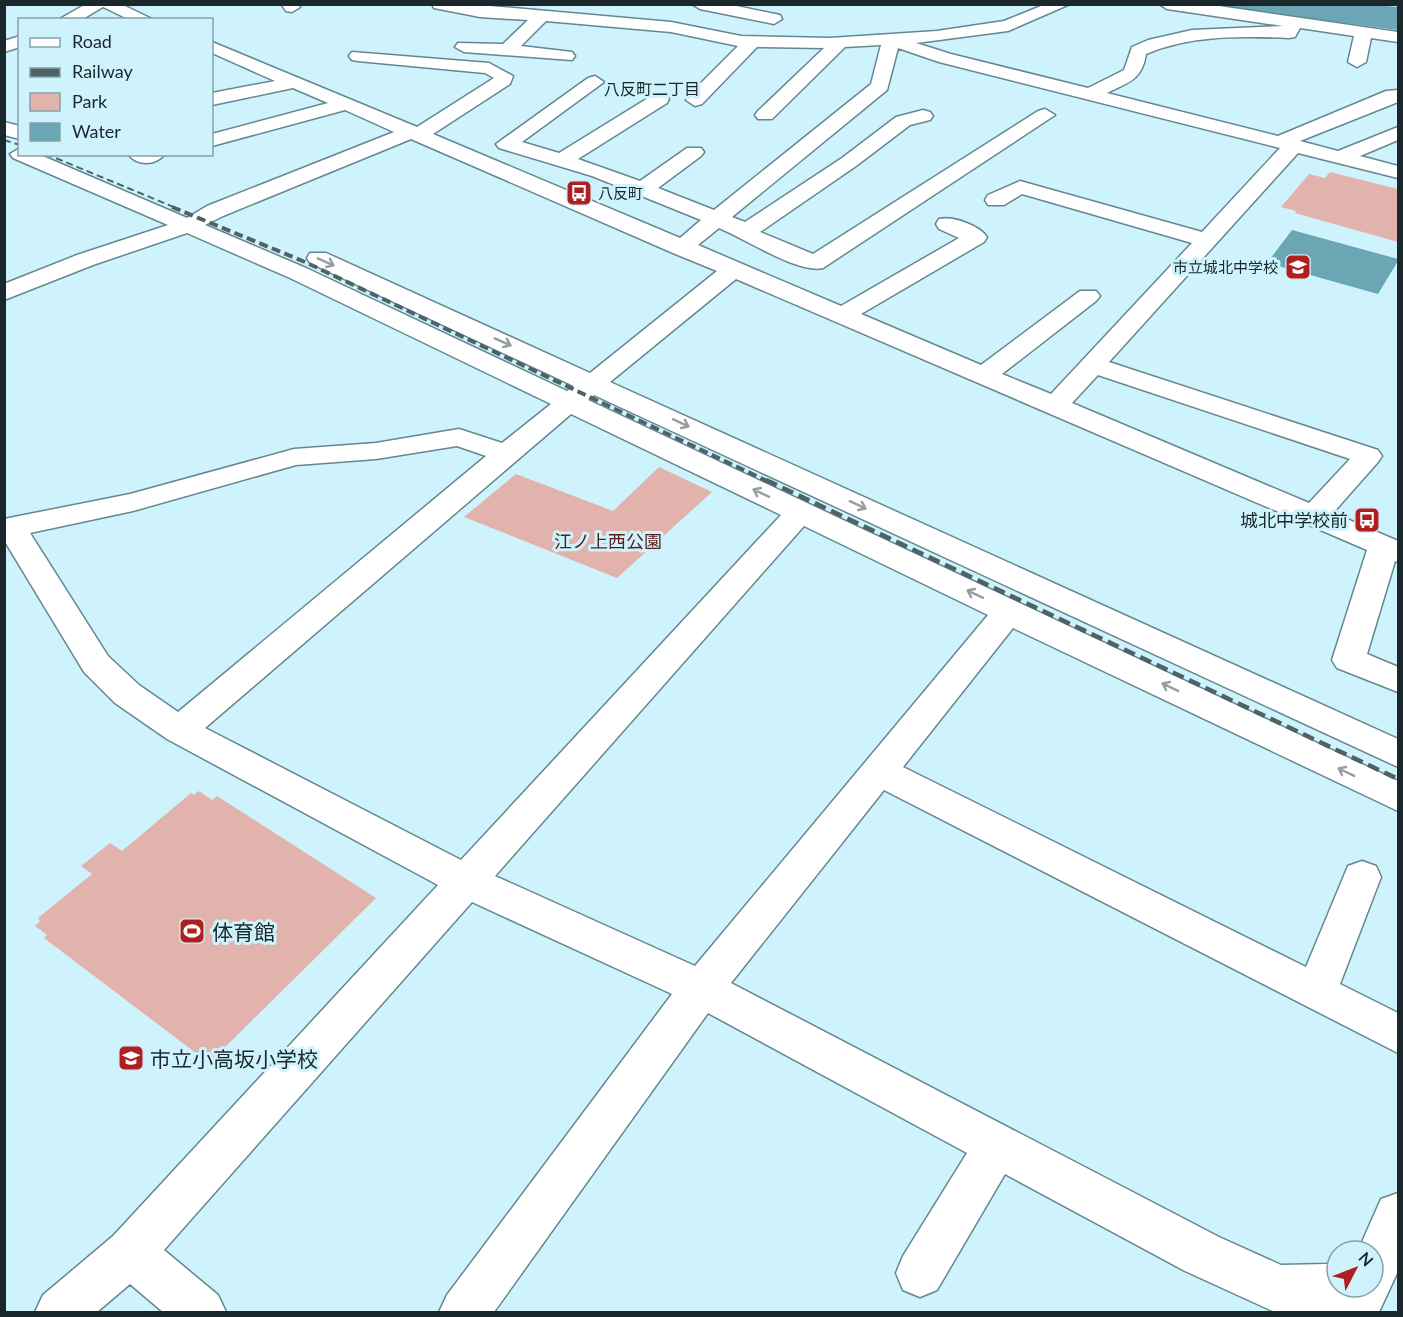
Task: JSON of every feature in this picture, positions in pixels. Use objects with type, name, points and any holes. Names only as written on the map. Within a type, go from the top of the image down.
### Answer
[{"type":"street","points":[[70,18],[100,4]]},
{"type":"street","points":[[105,4],[128,12],[148,13]]},
{"type":"street","points":[[440,4],[480,12],[671,27],[750,42],[839,43],[891,40],[1008,26],[1062,4]]},
{"type":"street","points":[[700,4],[774,19]]},
{"type":"street","points":[[1167,4],[1398,37]]},
{"type":"street","points":[[507,50],[541,16]]},
{"type":"street","points":[[1091,94],[1130,74],[1135,69],[1138,51],[1150,45],[1225,32],[1289,33],[1293,22]]},
{"type":"street","points":[[1357,62],[1364,32]]},
{"type":"street","points":[[891,40],[945,58],[1398,172]]},
{"type":"street","points":[[681,248],[880,86],[891,40]]},
{"type":"street","points":[[4,47],[18,41]]},
{"type":"street","points":[[695,100],[750,42]]},
{"type":"street","points":[[765,115],[839,43]]},
{"type":"street","points":[[450,46],[566,56]]},
{"type":"street","points":[[213,47],[1391,549],[1349,660],[1398,680]]},
{"type":"street","points":[[4,293],[85,260],[190,225],[215,211],[414,133],[503,80],[504,76],[489,68],[358,56]]},
{"type":"street","points":[[595,81],[506,144],[643,189],[815,263],[1045,114]]},
{"type":"street","points":[[213,99],[295,82]]},
{"type":"street","points":[[1055,406],[1207,240],[1287,144],[1394,94],[1398,96]]},
{"type":"street","points":[[561,161],[660,99]]},
{"type":"street","points":[[213,140],[347,104]]},
{"type":"street","points":[[1364,107],[1398,120]]},
{"type":"street","points":[[746,232],[849,162],[903,121],[922,116]]},
{"type":"street","points":[[1341,157],[1398,133]]},
{"type":"street","points":[[4,148],[18,154]]},
{"type":"street","points":[[643,189],[694,152]]},
{"type":"street","points":[[85,156],[215,211],[1398,754]]},
{"type":"street","points":[[4,170],[25,157],[190,225],[298,273],[569,404],[1010,610],[1398,797]]},
{"type":"street","points":[[996,200],[1020,187],[1207,240]]},
{"type":"street","points":[[842,316],[976,237],[947,224]]},
{"type":"street","points":[[179,730],[507,454],[732,270]]},
{"type":"street","points":[[983,376],[1088,296]]},
{"type":"street","points":[[1093,365],[1368,456],[1314,516]]},
{"type":"street","points":[[507,454],[459,437],[376,451],[294,457],[133,502],[8,528],[96,664],[127,694],[179,730],[466,881],[701,988],[1202,1254],[1280,1290],[1325,1288]]},
{"type":"street","points":[[60,1312],[130,1253],[801,512]]},
{"type":"street","points":[[464,1312],[701,988],[1010,610]]},
{"type":"street","points":[[879,771],[1398,1034]]},
{"type":"street","points":[[1316,992],[1362,877]]},
{"type":"street","points":[[920,1273],[997,1145]]},
{"type":"street","points":[[1385,1242],[1398,1216]]},
{"type":"street","points":[[130,1253],[201,1312]]},
{"type":"green space","points":[[1330,172],[1398,189],[1398,242],[1281,207],[1309,174],[1325,178]]},
{"type":"green space","name":"江ノ上西公園","points":[[659,467],[712,492],[617,578],[464,517],[516,474],[613,511]]},
{"type":"green space","name":"体育館","points":[[199,791],[212,800],[217,796],[376,898],[209,1063],[44,938],[47,935],[35,926],[40,921],[38,918],[92,874],[81,866],[110,843],[122,851],[191,793],[194,795]]},
{"type":"water","points":[[1207,5],[1398,7],[1398,30]]},
{"type":"water","points":[[1292,230],[1398,259],[1398,261],[1378,294],[1267,263]]},
{"type":"railway","points":[[4,140],[18,144]]},
{"type":"railway","points":[[51,156],[176,208]]},
{"type":"railway","points":[[172,207],[305,262],[769,482]]},
{"type":"railway","points":[[766,480],[1398,779]]},
{"type":"place","name":"八反町","points":[[579,193]]},
{"type":"place","name":"市立城北中学校","points":[[1298,267]]},
{"type":"place","name":"城北中学校前","points":[[1367,520]]},
{"type":"place","name":"体育館","points":[[192,931]]},
{"type":"place","name":"市立小高坂小学校","points":[[131,1058]]},
{"type":"district","name":"八反町二丁目","points":[[652,88]]}]
